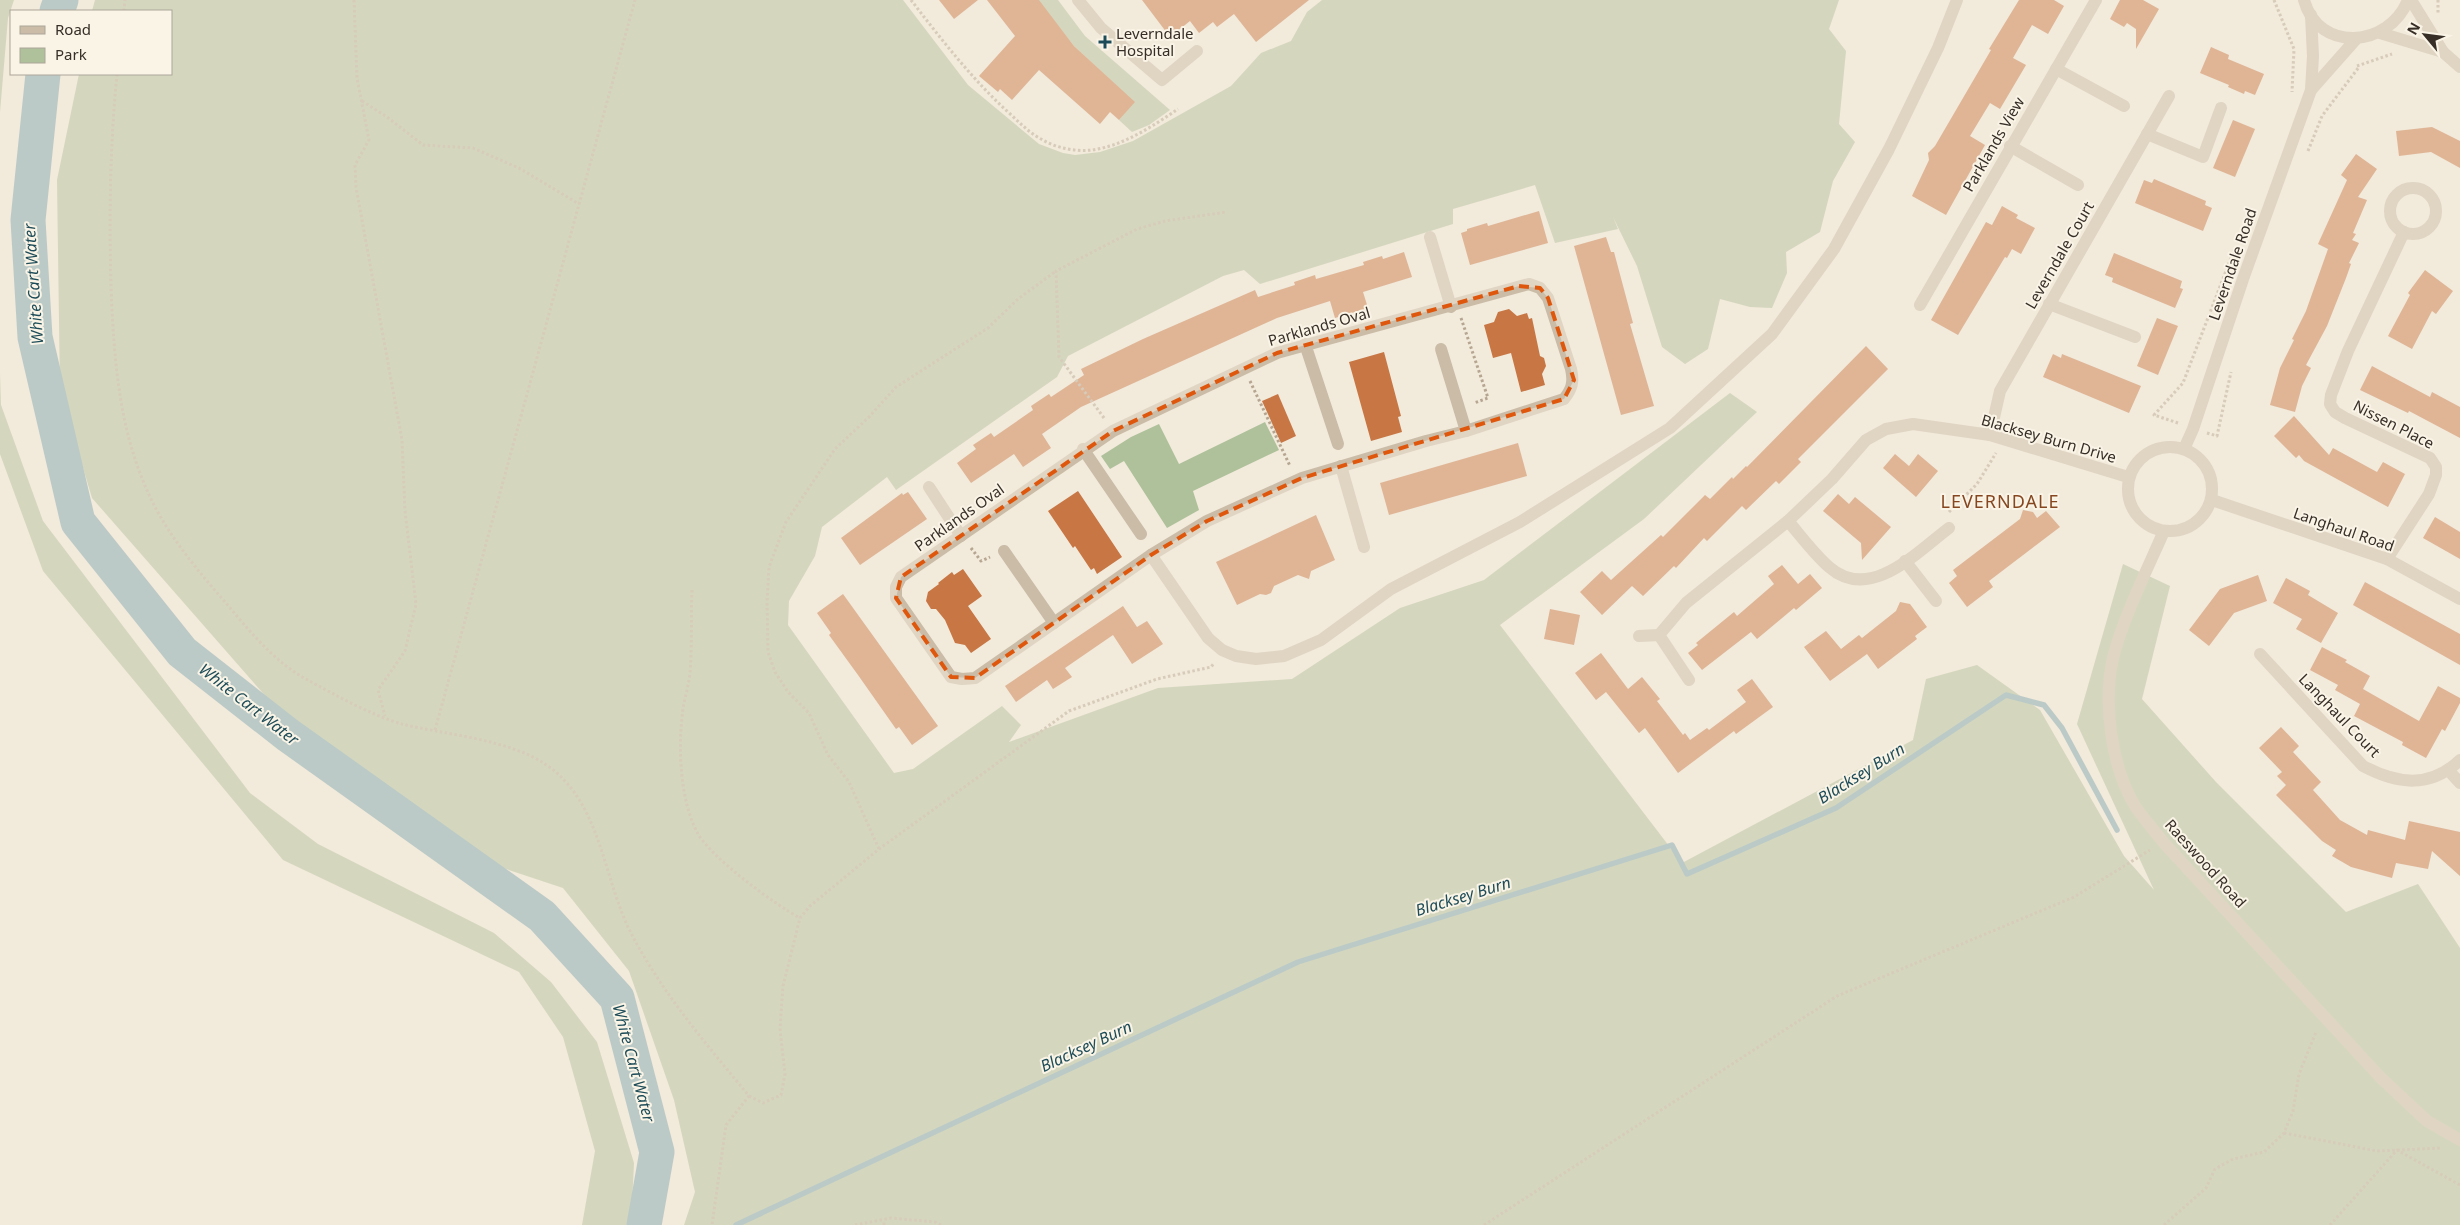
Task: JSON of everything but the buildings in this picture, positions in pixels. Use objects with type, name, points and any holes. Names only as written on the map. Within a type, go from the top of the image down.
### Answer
[{"type":"street","points":[[1078,0],[1101,28],[1162,80],[1197,51]]},
{"type":"street","points":[[1151,555],[1208,638],[1222,650],[1236,656],[1256,659],[1284,656],[1321,640],[1391,589],[1520,522],[1670,428],[1772,334],[1834,249],[1889,150],[1938,48],[1957,0]]},
{"type":"street","name":"Parklands View","points":[[1920,305],[2010,146],[2096,0]]},
{"type":"street","points":[[2304,0],[2311,15],[2331,32],[2356,38],[2380,33],[2398,18],[2409,0],[2443,52],[2460,67]]},
{"type":"street","name":"Leverndale Road","points":[[2184,449],[2193,429],[2243,279],[2311,90],[2313,56],[2311,15]]},
{"type":"street","points":[[2380,33],[2443,52]]},
{"type":"street","name":"Leverndale Road","points":[[2311,90],[2356,38]]},
{"type":"street","points":[[2056,69],[2124,106]]},
{"type":"street","name":"Leverndale Court","points":[[1990,435],[2000,391],[2169,96]]},
{"type":"street","points":[[2148,134],[2203,157],[2221,108]]},
{"type":"street","points":[[2010,146],[2078,185]]},
{"type":"street","name":"Nissen Place","points":[[2387,559],[2429,494],[2436,475],[2436,467],[2430,458],[2345,418],[2335,412],[2330,404],[2331,395],[2348,352],[2404,232]]},
{"type":"street","points":[[1430,237],[1454,306]]},
{"type":"street","name":"Parklands Oval","points":[[1529,284],[1540,288],[1548,298],[1574,380],[1571,390],[1564,399],[1466,431],[1296,480],[1207,521],[1151,555],[975,678],[962,679],[951,677],[896,598],[896,587],[901,577],[1084,449],[1113,431],[1277,353],[1305,344],[1454,306],[1529,284]]},
{"type":"street","points":[[2049,304],[2135,337]]},
{"type":"street","points":[[1305,344],[1338,444]]},
{"type":"street","points":[[1441,349],[1466,431]]},
{"type":"street","name":"Blacksey Burn Drive","points":[[1659,635],[1686,603],[1788,521],[1832,479],[1866,440],[1886,429],[1912,424],[1990,435],[2128,477]]},
{"type":"street","points":[[2168,446],[2184,449],[2201,460],[2209,471],[2213,485],[2212,500],[2203,517],[2191,527],[2176,532],[2164,531],[2146,525],[2133,512],[2127,494],[2128,477],[2137,462],[2150,451],[2168,446]]},
{"type":"street","points":[[1084,449],[1141,534]]},
{"type":"street","points":[[1340,466],[1364,547]]},
{"type":"street","points":[[929,487],[961,536]]},
{"type":"street","name":"Langhaul Road","points":[[2212,500],[2387,559],[2460,598]]},
{"type":"street","points":[[1788,521],[1829,567],[1847,578],[1867,580],[1876,578],[1905,561],[1949,528]]},
{"type":"street","name":"Raeswood Road","points":[[2164,531],[2143,580],[2114,658],[2109,693],[2113,747],[2122,776],[2135,805],[2163,842],[2403,1101],[2455,1144]]},
{"type":"street","points":[[1004,551],[1054,623]]},
{"type":"street","points":[[1905,561],[1936,601]]},
{"type":"street","points":[[1639,636],[1659,635],[1689,680]]},
{"type":"street","name":"Langhaul Court","points":[[2260,654],[2363,766],[2382,776],[2408,782],[2426,779],[2449,771],[2460,760]]},
{"type":"street","points":[[2449,771],[2460,783]]},
{"type":"path","points":[[354,0],[357,78],[369,140],[354,165],[356,187],[402,440],[405,511],[416,604],[405,651],[378,690],[385,717]]},
{"type":"path","points":[[435,730],[636,0]]},
{"type":"path","points":[[911,0],[954,56],[993,99],[1031,133],[1054,145],[1080,150],[1104,147],[1151,127],[1178,110]]},
{"type":"path","points":[[117,75],[109,211],[115,365],[120,409],[139,468],[166,527],[217,593],[268,650],[302,677],[399,723],[518,751],[548,766],[582,799],[631,934],[686,1021],[749,1096],[763,1104],[781,1096],[785,1074],[780,1029],[783,986],[800,918],[810,906],[879,849],[1069,711],[1156,679],[1211,667],[1222,650]]},
{"type":"path","points":[[362,100],[423,145],[473,148],[519,168],[579,204]]},
{"type":"path","points":[[879,849],[849,782],[828,755],[809,713],[788,692],[775,672],[768,652],[767,602],[769,567],[786,522],[835,449],[869,417],[896,387],[988,328],[1018,299],[1056,271],[1137,229],[1165,221],[1227,212]]},
{"type":"path","points":[[1056,271],[1059,357],[1113,431]]},
{"type":"path","points":[[1454,306],[1488,398],[1459,408]]},
{"type":"path","points":[[1244,369],[1296,480]]},
{"type":"path","points":[[1949,528],[1945,516],[1977,484],[2003,438]]},
{"type":"path","points":[[961,536],[981,561],[1004,551]]},
{"type":"path","points":[[692,590],[690,674],[682,719],[682,766],[686,805],[699,835],[721,860],[776,905],[800,918]]},
{"type":"path","points":[[1484,1225],[1837,996],[2074,897],[2126,867],[2163,842]]},
{"type":"path","points":[[2164,1225],[2206,1188],[2216,1169],[2233,1159],[2264,1152],[2284,1133],[2293,1111],[2298,1074],[2310,1044],[2325,1016]]},
{"type":"path","points":[[712,1225],[726,1125],[749,1096]]},
{"type":"path","points":[[2284,1133],[2377,1151],[2455,1144]]},
{"type":"path","points":[[2397,1150],[2460,1185]]},
{"type":"path","points":[[2330,1225],[2397,1150]]},
{"type":"path","points":[[855,1225],[884,1220],[935,1222],[941,1225]]},
{"type":"path","points":[[884,1220],[884,1225]]},
{"type":"highlighted area","points":[[1519,286],[1540,288],[1548,298],[1574,380],[1564,399],[1302,478],[1207,521],[1151,555],[975,678],[951,677],[896,598],[901,577],[1083,449],[1113,431],[1277,353]]},
{"type":"green space","points":[[0,0],[14,0],[8,18],[0,112]]},
{"type":"green space","points":[[95,0],[903,0],[968,85],[1039,144],[1063,153],[1075,155],[1100,152],[1133,141],[1231,86],[1261,53],[1291,41],[1307,12],[1322,0],[1839,0],[1829,29],[1846,51],[1839,124],[1855,142],[1833,181],[1820,232],[1786,252],[1787,273],[1772,308],[1750,307],[1720,299],[1708,349],[1685,364],[1662,347],[1637,266],[1613,217],[1618,229],[1555,243],[1535,185],[1453,209],[1453,224],[1260,284],[1244,270],[1223,276],[1068,356],[1057,377],[896,490],[887,477],[822,527],[815,556],[789,601],[788,625],[894,773],[913,769],[1002,706],[1021,725],[1009,742],[1158,688],[1292,679],[1400,608],[1484,580],[1730,393],[1757,412],[1644,519],[1500,625],[1682,863],[1913,740],[1926,679],[1977,665],[2040,710],[2124,856],[2154,890],[2077,724],[2123,564],[2170,586],[2142,699],[2216,782],[2346,912],[2418,884],[2460,948],[2460,1225],[684,1225],[695,1192],[674,1100],[629,971],[563,888],[482,861],[339,780],[92,498],[60,390],[57,180],[79,75],[172,75],[172,10],[92,10]]},
{"type":"green space","points":[[1038,0],[1058,0],[1085,36],[1170,110],[1149,125],[1132,132],[1119,120],[1134,102],[1074,46]]},
{"type":"green space","points":[[0,374],[1,405],[43,521],[250,793],[318,844],[494,933],[551,982],[597,1042],[634,1163],[631,1225],[582,1225],[595,1151],[563,1037],[519,972],[283,860],[43,571],[0,454]]},
{"type":"green space","points":[[1265,422],[1279,450],[1193,491],[1199,510],[1167,528],[1124,461],[1110,469],[1101,456],[1131,437],[1159,424],[1179,464]]},
{"type":"waterway","name":"White Cart Water","points":[[57,10],[61,0]]},
{"type":"waterway","name":"White Cart Water","points":[[43,75],[28,220],[35,337],[78,522],[182,652],[288,735],[542,916],[617,998],[657,1152],[644,1225]]},
{"type":"waterway","name":"Blacksey Burn","points":[[736,1225],[1298,962],[1672,845],[1687,874],[1836,808],[2006,695],[2044,705],[2062,728],[2117,830]]},
{"type":"place","name":"Leverndale Hospital","points":[[1105,42]]},
{"type":"district","name":"LEVERNDALE","points":[[2000,501]]}]
